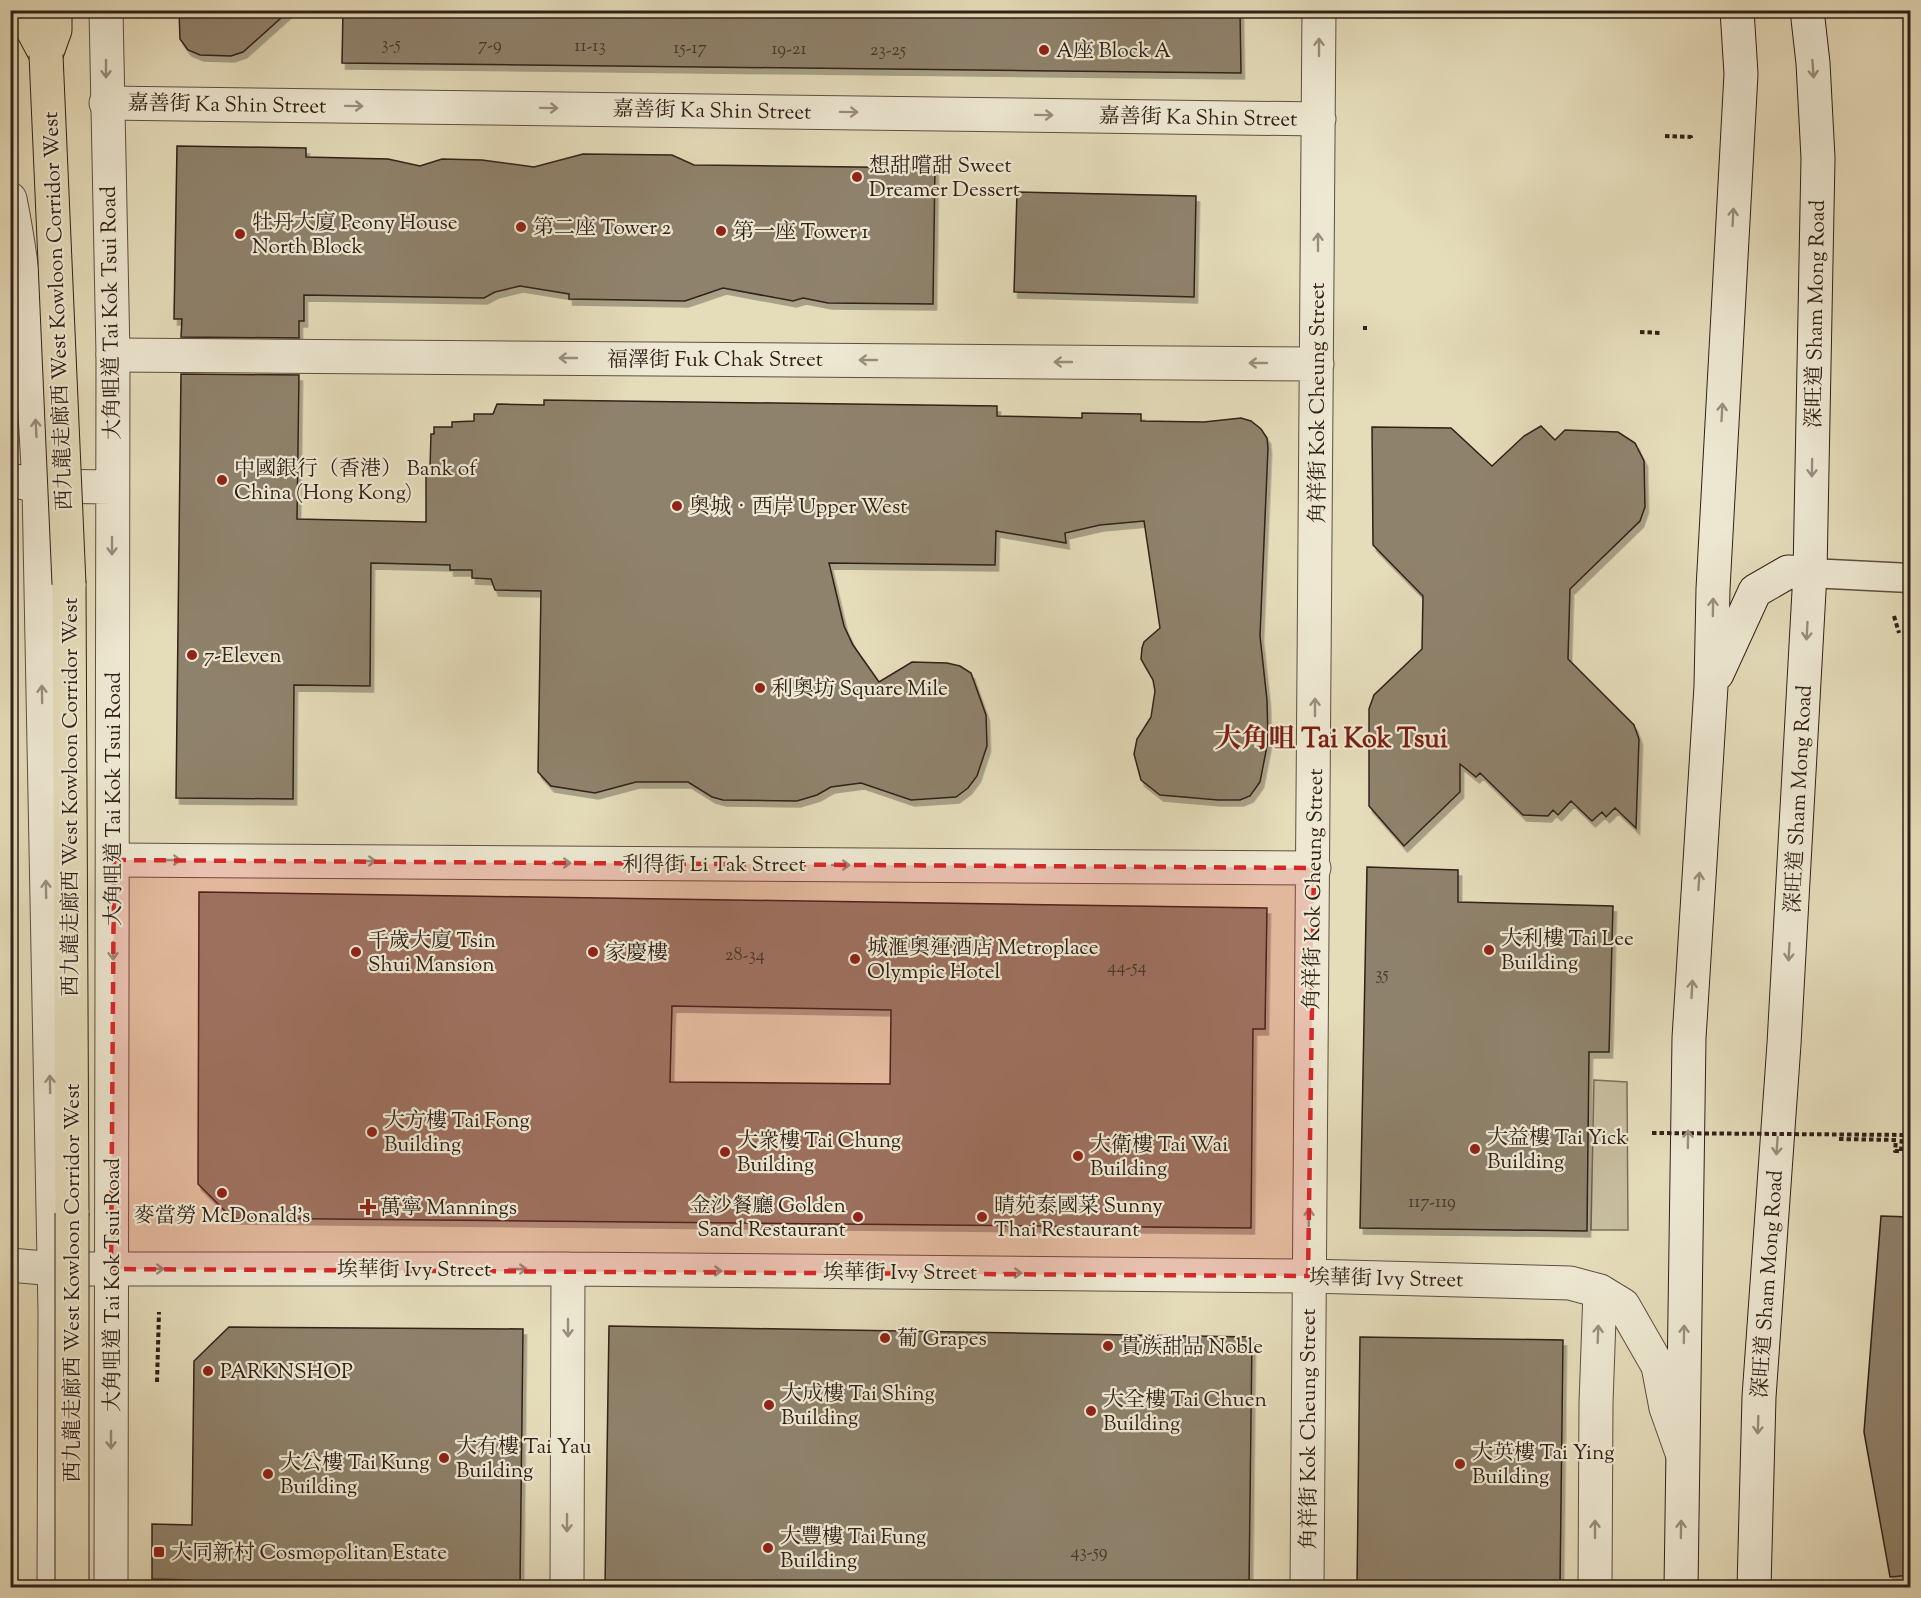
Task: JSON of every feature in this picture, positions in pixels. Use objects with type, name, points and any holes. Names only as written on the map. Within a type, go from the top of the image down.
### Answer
[{"type":"highway","name":"西九龍走廊西 West Kowloon Corridor West","points":[[27,10],[31,27],[46,55],[69,584],[72,1587]]},
{"type":"highway","points":[[46,55],[55,30],[55,10]]},
{"type":"street","name":"大角咀道 Tai Kok Tsui Road","points":[[106,10],[106,103],[113,355],[111,487],[114,860],[111,1587]]},
{"type":"street","name":"角祥街 Kok Cheung Street","points":[[1307,1587],[1319,10]]},
{"type":"street","points":[[1681,1587],[1689,1038],[1711,686],[1713,589],[1741,74],[1737,10]]},
{"type":"street","name":"深旺道 Sham Mong Road","points":[[1754,1587],[1759,1397],[1784,1044],[1810,573],[1818,158],[1813,63],[1807,10]]},
{"type":"street","name":"嘉善街 Ka Shin Street","points":[[106,103],[1318,119]]},
{"type":"street","points":[[12,219],[32,357],[25,483],[55,1269],[54,1587]]},
{"type":"street","name":"福澤街 Fuk Chak Street","points":[[113,355],[1317,364]]},
{"type":"street","points":[[25,483],[111,487]]},
{"type":"street","points":[[1711,686],[1755,591],[1788,572],[1810,573]]},
{"type":"street","name":"利得街 Li Tak Street","points":[[114,860],[1314,868]]},
{"type":"street","name":"埃華街 Ivy Street","points":[[10,1265],[55,1269],[568,1269],[1308,1276],[1570,1283],[1600,1291],[1623,1305],[1658,1366],[1666,1408],[1682,1453]]},
{"type":"street","points":[[567,1587],[568,1269]]},
{"type":"street","points":[[1595,1587],[1596,1403],[1600,1291]]},
{"type":"lane","points":[[1810,573],[1911,578]]},
{"type":"path","points":[[1665,136],[1691,137],[1691,148]]},
{"type":"path","points":[[1640,332],[1662,333]]},
{"type":"path","points":[[1893,615],[1899,633]]},
{"type":"path","points":[[1652,1133],[1911,1135]]},
{"type":"path","points":[[1839,1139],[1896,1140],[1895,1151],[1901,1151],[1902,1135]]},
{"type":"path","points":[[157,1387],[159,1305]]},
{"type":"highlighted area","points":[[114,860],[1314,868],[1308,1276],[111,1269]]},
{"type":"shaded area","points":[[1594,1080],[1627,1082],[1628,1230],[1591,1230]]},
{"type":"building","points":[[179,10],[290,10],[243,52],[231,56],[200,55],[188,50],[180,39]]},
{"type":"building","points":[[343,10],[1240,10],[1241,73],[342,63]]},
{"type":"building","points":[[177,146],[306,148],[306,157],[388,159],[420,166],[442,159],[482,160],[534,167],[583,154],[672,155],[694,165],[935,168],[933,304],[828,303],[803,298],[793,301],[723,288],[685,301],[569,299],[569,294],[520,286],[495,292],[484,298],[304,295],[304,321],[299,321],[299,338],[181,337],[182,319],[174,319]]},
{"type":"building","points":[[1017,192],[1196,196],[1194,297],[1014,292]]},
{"type":"building","points":[[181,374],[299,375],[297,519],[426,522],[426,468],[430,468],[431,434],[434,434],[434,427],[452,427],[452,422],[474,421],[474,414],[493,414],[497,404],[544,405],[544,400],[997,406],[997,416],[1082,418],[1082,413],[1141,414],[1141,421],[1204,422],[1241,418],[1251,421],[1267,438],[1268,448],[1260,636],[1267,700],[1268,741],[1260,782],[1250,796],[1240,800],[1218,800],[1160,795],[1141,780],[1134,754],[1137,739],[1151,717],[1155,691],[1153,680],[1141,659],[1142,648],[1144,642],[1160,628],[1144,521],[1100,525],[1065,533],[1066,543],[996,531],[995,565],[829,563],[844,626],[853,645],[879,682],[912,662],[947,663],[960,666],[971,673],[986,715],[987,746],[977,776],[968,788],[956,797],[911,800],[861,783],[831,787],[817,795],[797,801],[723,800],[712,797],[688,782],[636,782],[595,793],[551,786],[538,772],[541,591],[495,590],[491,579],[472,578],[472,570],[450,570],[450,565],[371,563],[370,686],[294,685],[293,799],[176,798]]},
{"type":"building","points":[[1541,426],[1555,440],[1565,430],[1618,432],[1635,443],[1644,461],[1645,507],[1640,521],[1570,589],[1568,659],[1634,725],[1639,739],[1636,828],[1615,808],[1606,817],[1602,812],[1592,821],[1571,801],[1558,815],[1553,810],[1548,816],[1523,815],[1480,773],[1476,777],[1460,764],[1460,792],[1404,846],[1369,806],[1369,709],[1374,695],[1422,649],[1423,596],[1373,545],[1372,427],[1451,428],[1492,466],[1524,436]]},
{"type":"building","points":[[1367,867],[1458,870],[1458,902],[1613,906],[1609,1052],[1589,1052],[1587,1231],[1360,1228]]},
{"type":"building","points":[[199,892],[1267,908],[1265,1029],[1253,1029],[1251,1228],[232,1218],[198,1184]],"holes":[[[672,1006],[891,1010],[890,1084],[670,1082]]]},
{"type":"building","points":[[1881,1216],[1911,1217],[1911,1575],[1890,1577],[1864,1432]]},
{"type":"building","points":[[609,1326],[1252,1337],[1249,1587],[605,1587]]},
{"type":"building","points":[[229,1327],[523,1329],[520,1587],[191,1587],[191,1580],[152,1579],[152,1524],[192,1525],[194,1361]]},
{"type":"building","name":"大英樓 Tai Ying Building","points":[[1360,1337],[1563,1340],[1560,1587],[1357,1587]]},
{"type":"place","name":"A座 Block A","points":[[1044,50]]},
{"type":"place","name":"想甜嚐甜 Sweet Dreamer Dessert","points":[[857,177]]},
{"type":"place","name":"第二座 Tower 2","points":[[521,227]]},
{"type":"place","name":"第一座 Tower 1","points":[[721,231]]},
{"type":"place","name":"牡丹大廈 Peony House North Block","points":[[240,234]]},
{"type":"place","name":"中國銀行（香港） Bank of China (Hong Kong)","points":[[222,480]]},
{"type":"place","name":"奧城．西岸 Upper West","points":[[677,506]]},
{"type":"place","name":"7-Eleven","points":[[192,655]]},
{"type":"place","name":"利奧坊 Square Mile","points":[[760,688]]},
{"type":"place","name":"大利樓 Tai Lee Building","points":[[1489,950]]},
{"type":"place","name":"千歲大廈 Tsin Shui Mansion","points":[[356,952]]},
{"type":"place","name":"家慶樓","points":[[593,952]]},
{"type":"place","name":"城滙奧運酒店 Metroplace Olympic Hotel","points":[[855,959]]},
{"type":"place","name":"大方樓 Tai Fong Building","points":[[372,1132]]},
{"type":"place","name":"大益樓 Tai Yick Building","points":[[1475,1149]]},
{"type":"place","name":"大衆樓 Tai Chung Building","points":[[725,1152]]},
{"type":"place","name":"大衛樓 Tai Wai Building","points":[[1078,1156]]},
{"type":"place","name":"麥當勞 McDonald's","points":[[222,1193]]},
{"type":"place","name":"萬寧 Mannings","points":[[368,1207]]},
{"type":"place","name":"金沙餐廳 Golden Sand Restaurant","points":[[858,1217]]},
{"type":"place","name":"晴苑泰國菜 Sunny Thai Restaurant","points":[[982,1217]]},
{"type":"place","name":"葡 Grapes","points":[[885,1338]]},
{"type":"place","name":"貴族甜品 Noble","points":[[1108,1346]]},
{"type":"place","name":"PARKNSHOP","points":[[208,1371]]},
{"type":"place","name":"大成樓 Tai Shing Building","points":[[769,1405]]},
{"type":"place","name":"大全樓 Tai Chuen Building","points":[[1091,1411]]},
{"type":"place","name":"大有樓 Tai Yau Building","points":[[444,1458]]},
{"type":"place","name":"大英樓 Tai Ying Building","points":[[1460,1464]]},
{"type":"place","name":"大公樓 Tai Kung Building","points":[[268,1474]]},
{"type":"place","name":"大豐樓 Tai Fung Building","points":[[768,1548]]},
{"type":"place","name":"大同新村 Cosmopolitan Estate","points":[[159,1552]]},
{"type":"district","name":"大角咀 Tai Kok Tsui","points":[[1331,738]]}]
